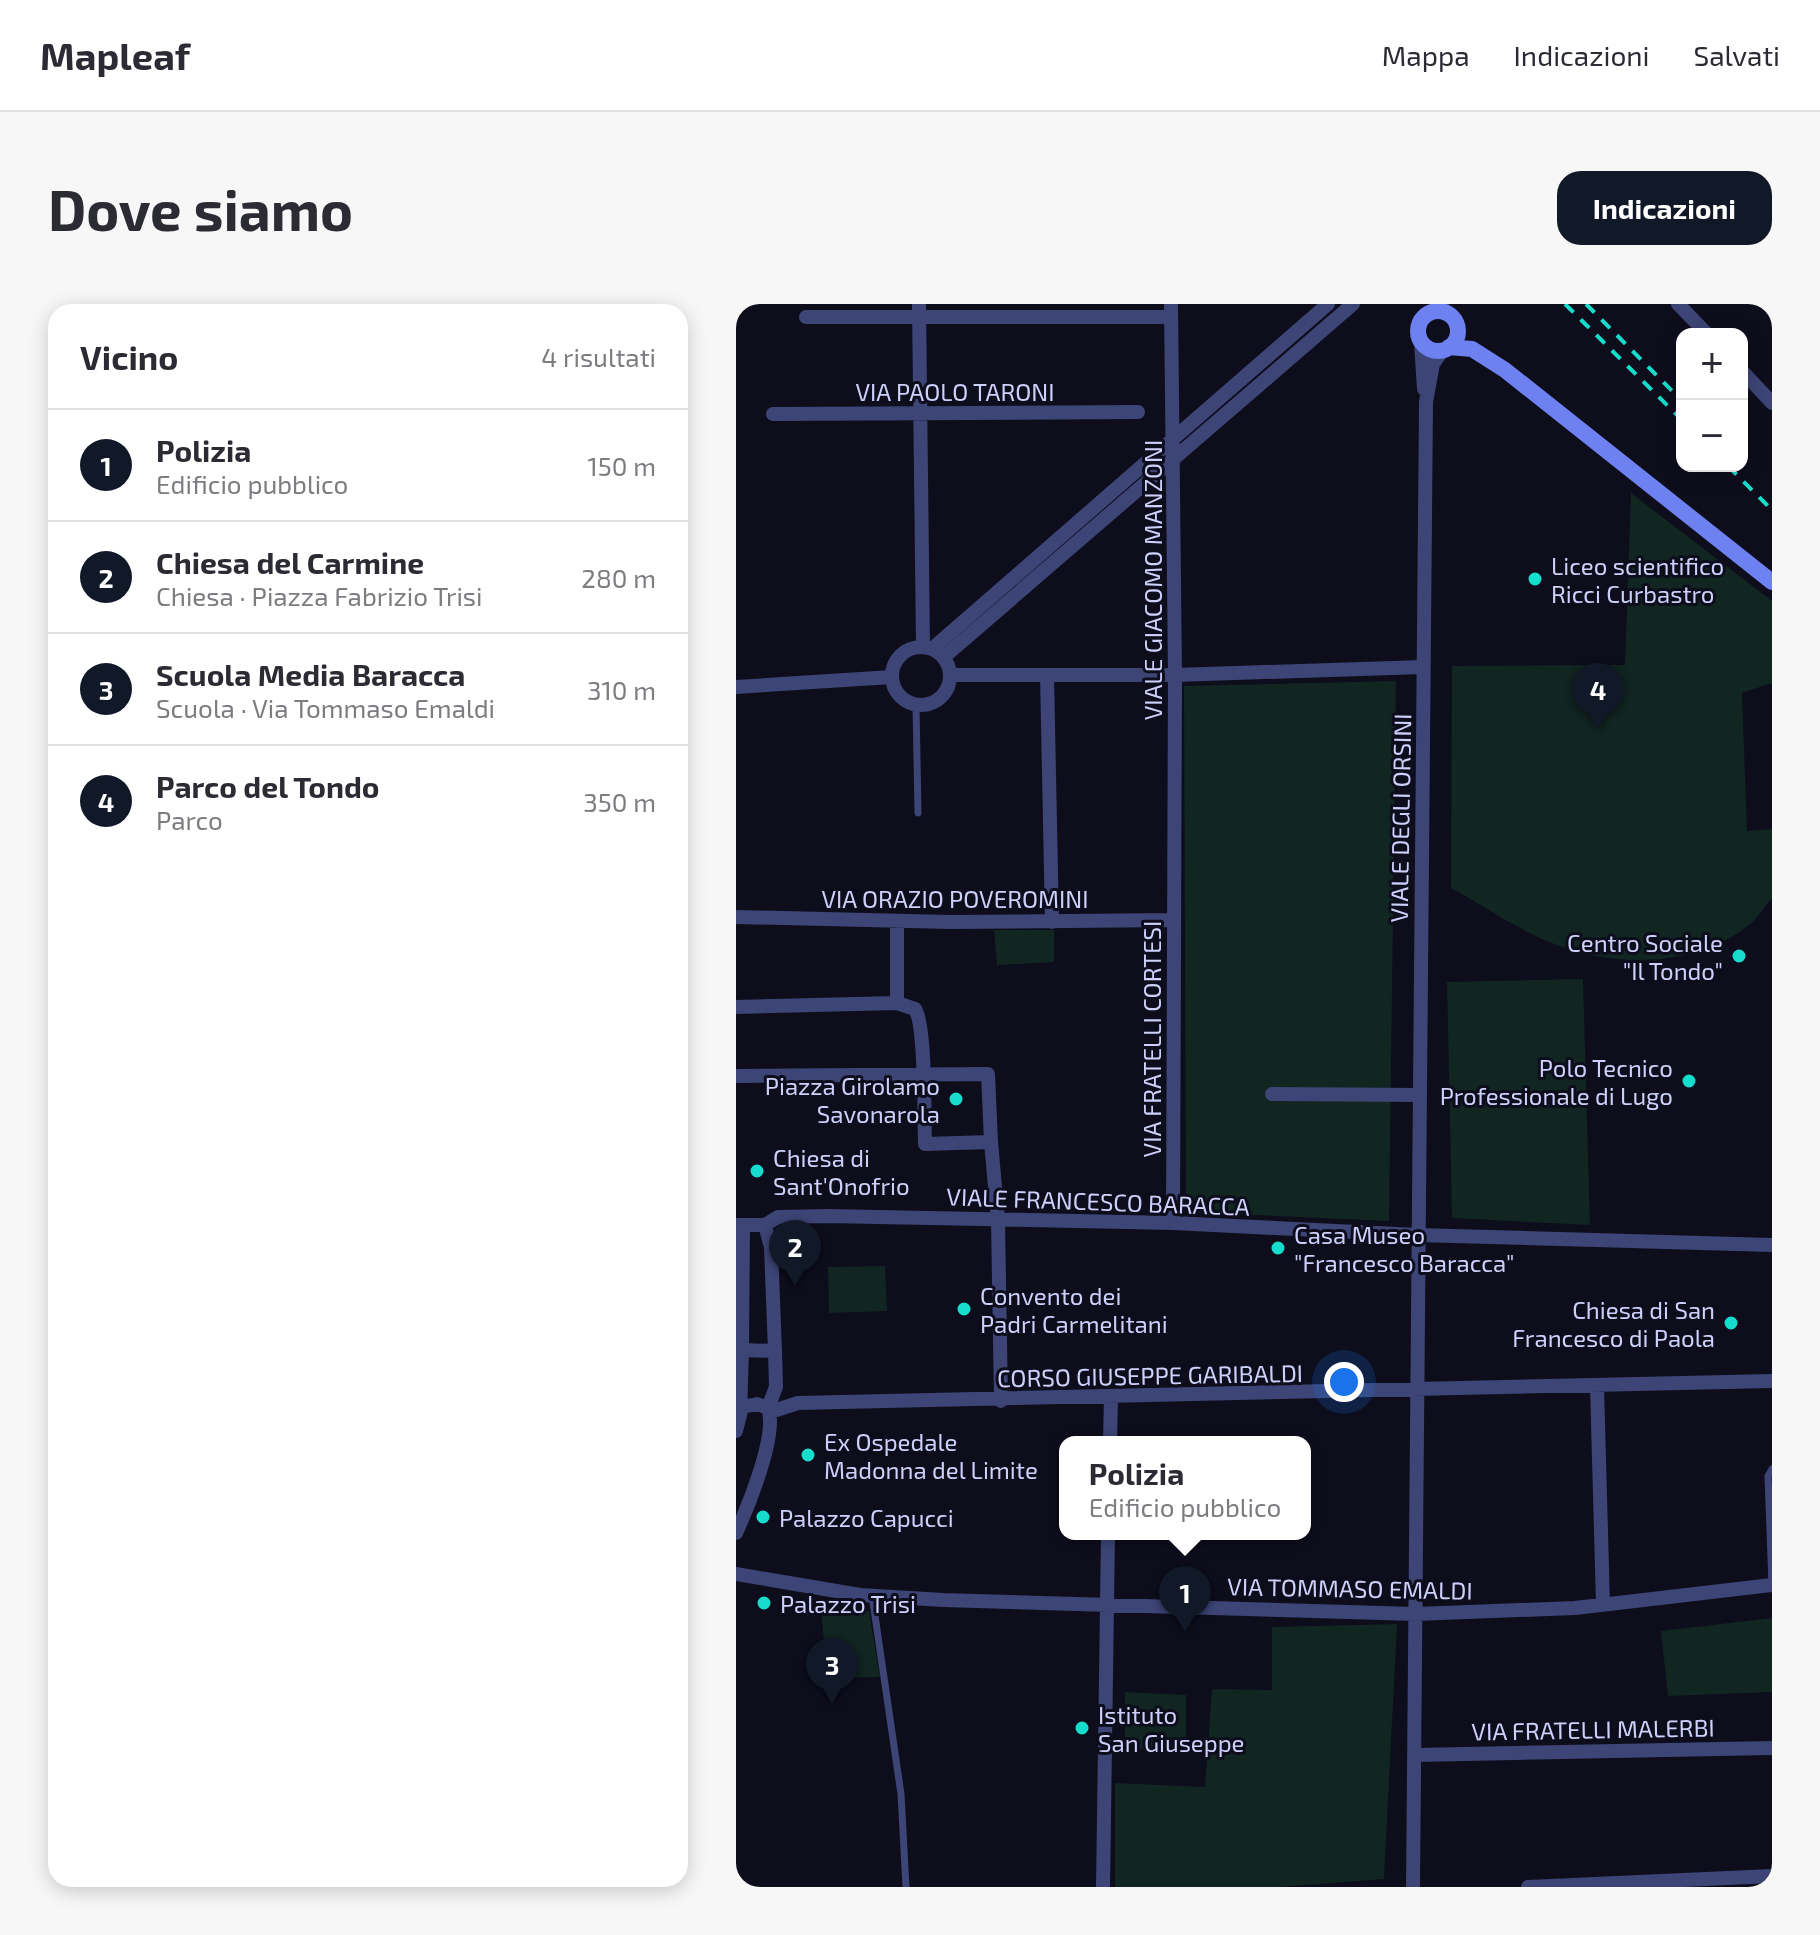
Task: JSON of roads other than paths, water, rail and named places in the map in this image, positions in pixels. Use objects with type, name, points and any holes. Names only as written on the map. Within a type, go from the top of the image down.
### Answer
[{"type":"main road","points":[[1505,370],[1472,349],[1431,350],[1421,342],[1417,331],[1419,311],[1444,312],[1505,370],[1772,582]]},
{"type":"main road","points":[[1444,312],[1457,338],[1446,349]]},
{"type":"street","points":[[934,651],[1174,436],[1328,304]]},
{"type":"street","points":[[934,651],[1174,457],[1353,304]]},
{"type":"street","points":[[1678,304],[1701,328]]},
{"type":"street","points":[[806,317],[919,310],[1171,310]]},
{"type":"street","points":[[919,310],[920,413],[934,651],[951,675]]},
{"type":"street","name":"VIALE GIACOMO MANZONI","points":[[1171,310],[1174,856]]},
{"type":"street","name":"VIALE DEGLI ORSINI","points":[[1413,1887],[1426,402],[1421,342]]},
{"type":"street","name":"VIALE DEGLI ORSINI","points":[[1426,402],[1433,364],[1446,349]]},
{"type":"street","points":[[1748,377],[1772,403]]},
{"type":"street","name":"VIA PAOLO TARONI","points":[[773,414],[1138,412]]},
{"type":"street","points":[[934,651],[914,647],[897,658],[892,677],[899,695],[916,705],[940,698],[951,675]]},
{"type":"street","points":[[951,675],[1175,675],[1423,667]]},
{"type":"street","points":[[1047,675],[1052,922]]},
{"type":"street","points":[[736,687],[892,677]]},
{"type":"street","name":"VIA FRATELLI CORTESI","points":[[1173,1223],[1174,856]]},
{"type":"street","name":"VIA ORAZIO POVEROMINI","points":[[736,917],[897,921],[1174,920]]},
{"type":"street","points":[[897,921],[897,1003]]},
{"type":"street","points":[[736,1007],[897,1003],[918,1013],[925,1144],[991,1142]]},
{"type":"street","points":[[736,1088],[736,1076],[922,1077],[988,1074],[998,1220],[1001,1401]]},
{"type":"street","points":[[1272,1094],[1419,1095]]},
{"type":"street","points":[[736,1533],[751,1498],[771,1422],[769,1410],[776,1387],[772,1221]]},
{"type":"street","name":"VIALE FRANCESCO BARACCA","points":[[740,1225],[772,1221],[1173,1223],[1417,1235],[1772,1245]]},
{"type":"street","points":[[736,1431],[740,1413],[742,1350],[740,1225]]},
{"type":"street","points":[[742,1350],[775,1351]]},
{"type":"street","name":"CORSO GIUSEPPE GARIBALDI","points":[[740,1413],[749,1405],[769,1410],[798,1403],[1001,1401],[1772,1381]]},
{"type":"street","points":[[1597,1386],[1603,1605]]},
{"type":"street","points":[[1110,1436],[1111,1398]]},
{"type":"street","points":[[1103,1887],[1108,1540]]},
{"type":"street","name":"VIA TOMMASO EMALDI","points":[[736,1574],[872,1595],[1107,1606],[1416,1614],[1603,1605],[1772,1585]]},
{"type":"street","name":"VIA FRATELLI MALERBI","points":[[1415,1755],[1772,1748]]},
{"type":"street","points":[[1528,1887],[1772,1876]]},
{"type":"lane","points":[[916,705],[918,813]]},
{"type":"lane","points":[[1772,1469],[1768,1476],[1772,1585]]},
{"type":"lane","points":[[872,1595],[901,1794],[906,1887]]},
{"type":"railway","points":[[1565,304],[1676,414]]},
{"type":"railway","points":[[1586,304],[1681,400]]},
{"type":"railway","points":[[1734,472],[1772,510]]},
{"type":"place","name":"Liceo scientifico Ricci Curbastro","points":[[1535,579]]},
{"type":"place","name":"Parco del Tondo","points":[[1598,729]]},
{"type":"place","name":"Centro Sociale \"Il Tondo\"","points":[[1739,956]]},
{"type":"place","name":"Polo Tecnico Professionale di Lugo","points":[[1689,1081]]},
{"type":"place","name":"Piazza Girolamo Savonarola","points":[[956,1099]]},
{"type":"place","name":"Chiesa di Sant'Onofrio","points":[[757,1171]]},
{"type":"place","name":"Casa Museo \"Francesco Baracca\"","points":[[1278,1248]]},
{"type":"place","name":"Chiesa del Carmine","points":[[795,1286]]},
{"type":"place","name":"Convento dei Padri Carmelitani","points":[[964,1309]]},
{"type":"place","name":"Chiesa di San Francesco di Paola","points":[[1731,1323]]},
{"type":"place","name":"Ex Ospedale Madonna del Limite","points":[[808,1455]]},
{"type":"place","name":"Palazzo Capucci","points":[[763,1517]]},
{"type":"place","name":"Palazzo Trisi","points":[[764,1603]]},
{"type":"place","name":"Polizia","points":[[1185,1632]]},
{"type":"place","name":"Scuola Media Baracca","points":[[832,1704]]},
{"type":"place","name":"Istituto San Giuseppe","points":[[1082,1728]]}]
